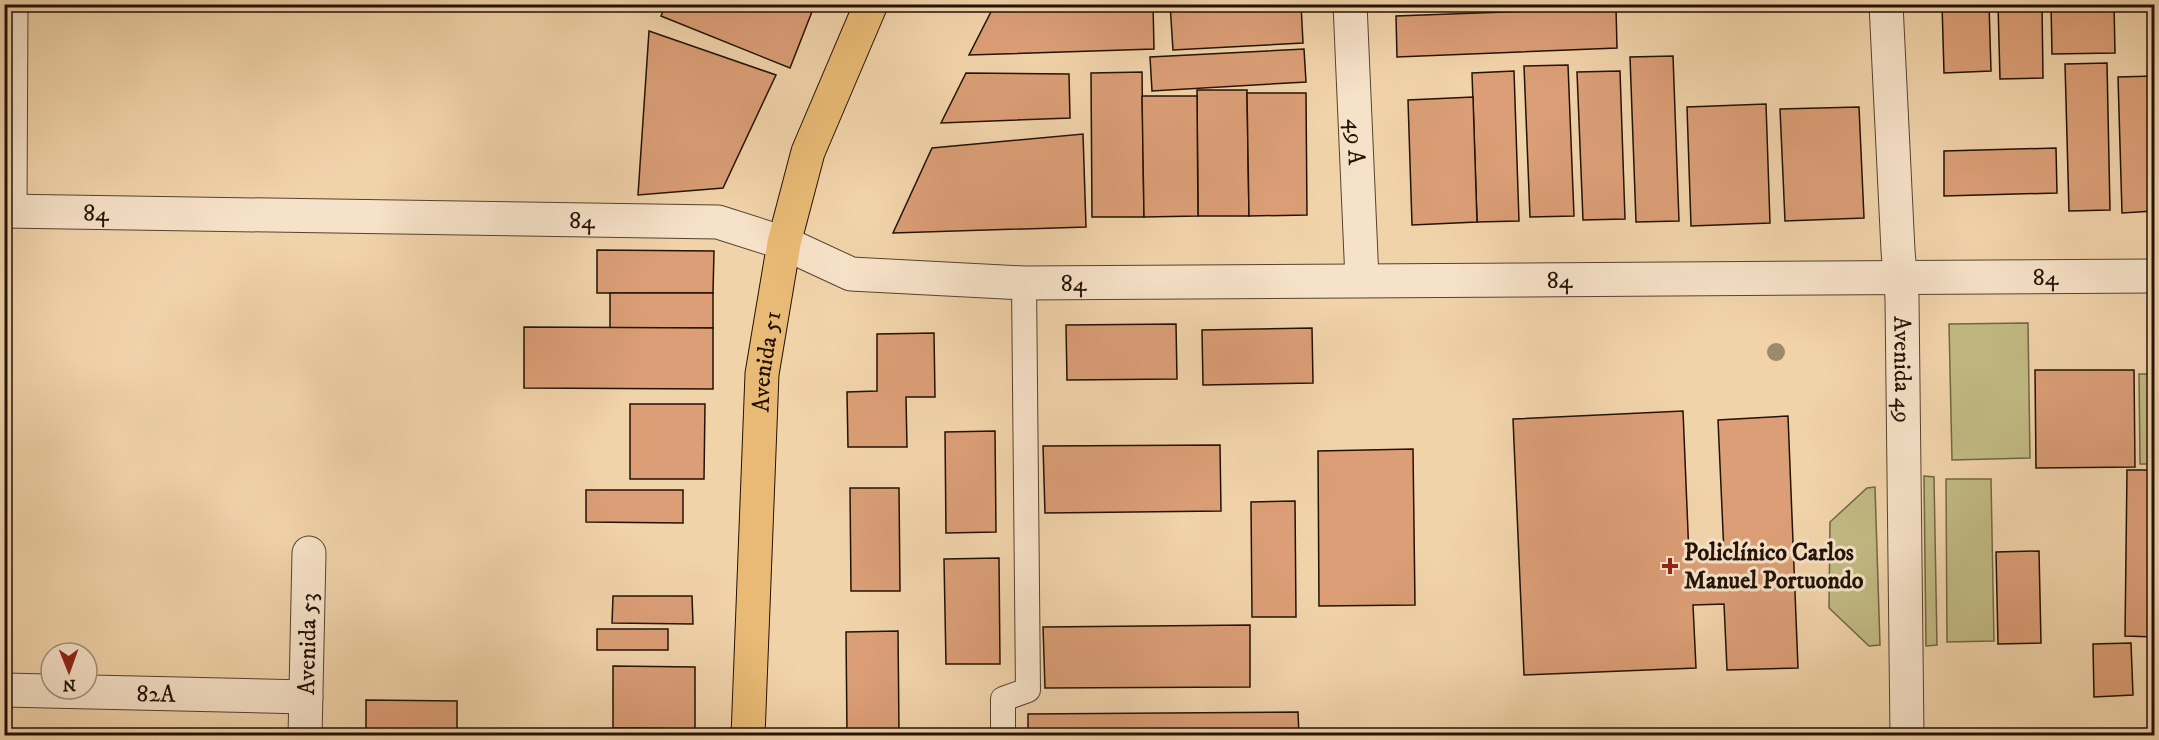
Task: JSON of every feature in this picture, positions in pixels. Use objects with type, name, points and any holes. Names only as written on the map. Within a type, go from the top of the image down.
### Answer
[{"type":"main road","name":"Avenida 51","points":[[748,735],[762,374],[784,243],[808,152],[871,4]]},
{"type":"street","points":[[7,211],[11,4]]},
{"type":"street","name":"49 A","points":[[1350,4],[1362,280]]},
{"type":"street","name":"Avenida 49","points":[[1886,4],[1899,278],[1902,298],[1906,735]]},
{"type":"street","name":"84","points":[[7,211],[718,222],[784,243],[851,274],[1024,283],[2154,276]]},
{"type":"street","name":"Avenida 53","points":[[305,735],[309,553]]},
{"type":"street","name":"82A","points":[[4,690],[306,697]]},
{"type":"lane","points":[[1003,735],[1003,699],[1028,690],[1024,283]]},
{"type":"shaded area","points":[[2028,323],[2030,458],[1952,460],[1949,324]]},
{"type":"shaded area","points":[[2139,374],[2154,374],[2154,464],[2140,464]]},
{"type":"shaded area","points":[[1924,476],[1934,477],[1937,645],[1926,646]]},
{"type":"shaded area","points":[[1946,479],[1991,479],[1994,641],[1947,642]]},
{"type":"shaded area","points":[[1875,487],[1880,645],[1869,646],[1829,608],[1830,522],[1867,488]]},
{"type":"building","points":[[666,4],[815,4],[790,68],[661,16]]},
{"type":"building","points":[[995,4],[1153,4],[1154,49],[969,55]]},
{"type":"building","points":[[1170,4],[1301,4],[1303,43],[1173,50]]},
{"type":"building","points":[[1391,4],[1454,4],[1391,7]]},
{"type":"building","points":[[1942,4],[1989,4],[1991,71],[1944,73]]},
{"type":"building","points":[[1998,4],[2042,4],[2043,78],[2000,79]]},
{"type":"building","points":[[2051,4],[2114,4],[2115,53],[2052,54]]},
{"type":"building","points":[[1616,8],[1617,48],[1397,57],[1396,16]]},
{"type":"building","points":[[649,31],[776,75],[723,188],[638,195]]},
{"type":"building","points":[[1304,49],[1306,82],[1152,91],[1150,57]]},
{"type":"building","points":[[1673,56],[1679,221],[1636,222],[1630,57]]},
{"type":"building","points":[[2107,63],[2110,210],[2069,211],[2065,64]]},
{"type":"building","points":[[1568,65],[1574,216],[1530,217],[1524,66]]},
{"type":"building","points":[[1514,71],[1519,221],[1477,222],[1472,73]]},
{"type":"building","points":[[1620,71],[1625,219],[1583,220],[1577,72]]},
{"type":"building","points":[[1142,72],[1144,217],[1092,217],[1091,73]]},
{"type":"building","points":[[966,73],[1069,74],[1070,118],[941,123]]},
{"type":"building","points":[[2154,76],[2154,211],[2122,213],[2118,77]]},
{"type":"building","points":[[1197,90],[1247,90],[1249,216],[1198,216]]},
{"type":"building","points":[[1247,93],[1306,93],[1307,215],[1249,216]]},
{"type":"building","points":[[1142,96],[1197,96],[1198,216],[1144,217]]},
{"type":"building","points":[[1473,97],[1477,222],[1412,225],[1408,100]]},
{"type":"building","points":[[1766,104],[1770,223],[1691,226],[1687,107]]},
{"type":"building","points":[[1859,107],[1864,218],[1785,221],[1780,109]]},
{"type":"building","points":[[1083,134],[1086,227],[893,233],[932,148]]},
{"type":"building","points":[[2056,148],[2057,193],[1944,196],[1944,151]]},
{"type":"building","points":[[597,250],[714,251],[713,293],[597,293]]},
{"type":"building","points":[[610,293],[713,293],[713,328],[610,328]]},
{"type":"building","points":[[1176,324],[1177,379],[1067,380],[1066,325]]},
{"type":"building","points":[[524,327],[713,328],[713,389],[524,388]]},
{"type":"building","points":[[1312,328],[1313,383],[1203,385],[1202,330]]},
{"type":"building","points":[[934,333],[935,397],[906,397],[907,447],[848,447],[847,392],[877,391],[877,334]]},
{"type":"building","points":[[2035,370],[2134,370],[2135,467],[2036,468]]},
{"type":"building","points":[[630,404],[705,404],[704,479],[630,479]]},
{"type":"building","points":[[1683,411],[1689,556],[1724,554],[1718,420],[1788,416],[1798,668],[1727,670],[1724,604],[1693,605],[1696,668],[1524,675],[1513,419]]},
{"type":"building","points":[[995,431],[996,532],[946,533],[945,432]]},
{"type":"building","points":[[1220,445],[1221,511],[1045,513],[1043,446]]},
{"type":"building","points":[[1413,449],[1415,605],[1319,606],[1318,451]]},
{"type":"building","points":[[2127,470],[2154,470],[2154,637],[2125,636]]},
{"type":"building","points":[[850,488],[899,488],[900,591],[851,591]]},
{"type":"building","points":[[586,490],[683,490],[683,523],[586,522]]},
{"type":"building","points":[[1295,501],[1296,617],[1252,617],[1251,502]]},
{"type":"building","points":[[2039,551],[2041,643],[1998,644],[1996,552]]},
{"type":"building","points":[[999,558],[1000,664],[946,664],[944,559]]},
{"type":"building","points":[[613,596],[692,596],[693,624],[612,623]]},
{"type":"building","points":[[1250,625],[1250,687],[1045,688],[1043,627]]},
{"type":"building","points":[[597,629],[668,629],[668,650],[597,650]]},
{"type":"building","points":[[898,631],[899,733],[847,734],[846,632]]},
{"type":"building","points":[[2131,643],[2133,695],[2094,697],[2093,644]]},
{"type":"building","points":[[613,666],[695,667],[695,729],[613,728]]},
{"type":"building","points":[[366,700],[457,701],[457,729],[366,729]]},
{"type":"building","points":[[1298,712],[1299,736],[1028,736],[1028,714]]},
{"type":"building","points":[[614,728],[695,729],[695,736],[614,736]]},
{"type":"place","name":"Policlínico Carlos Manuel Portuondo","points":[[1670,566]]}]
